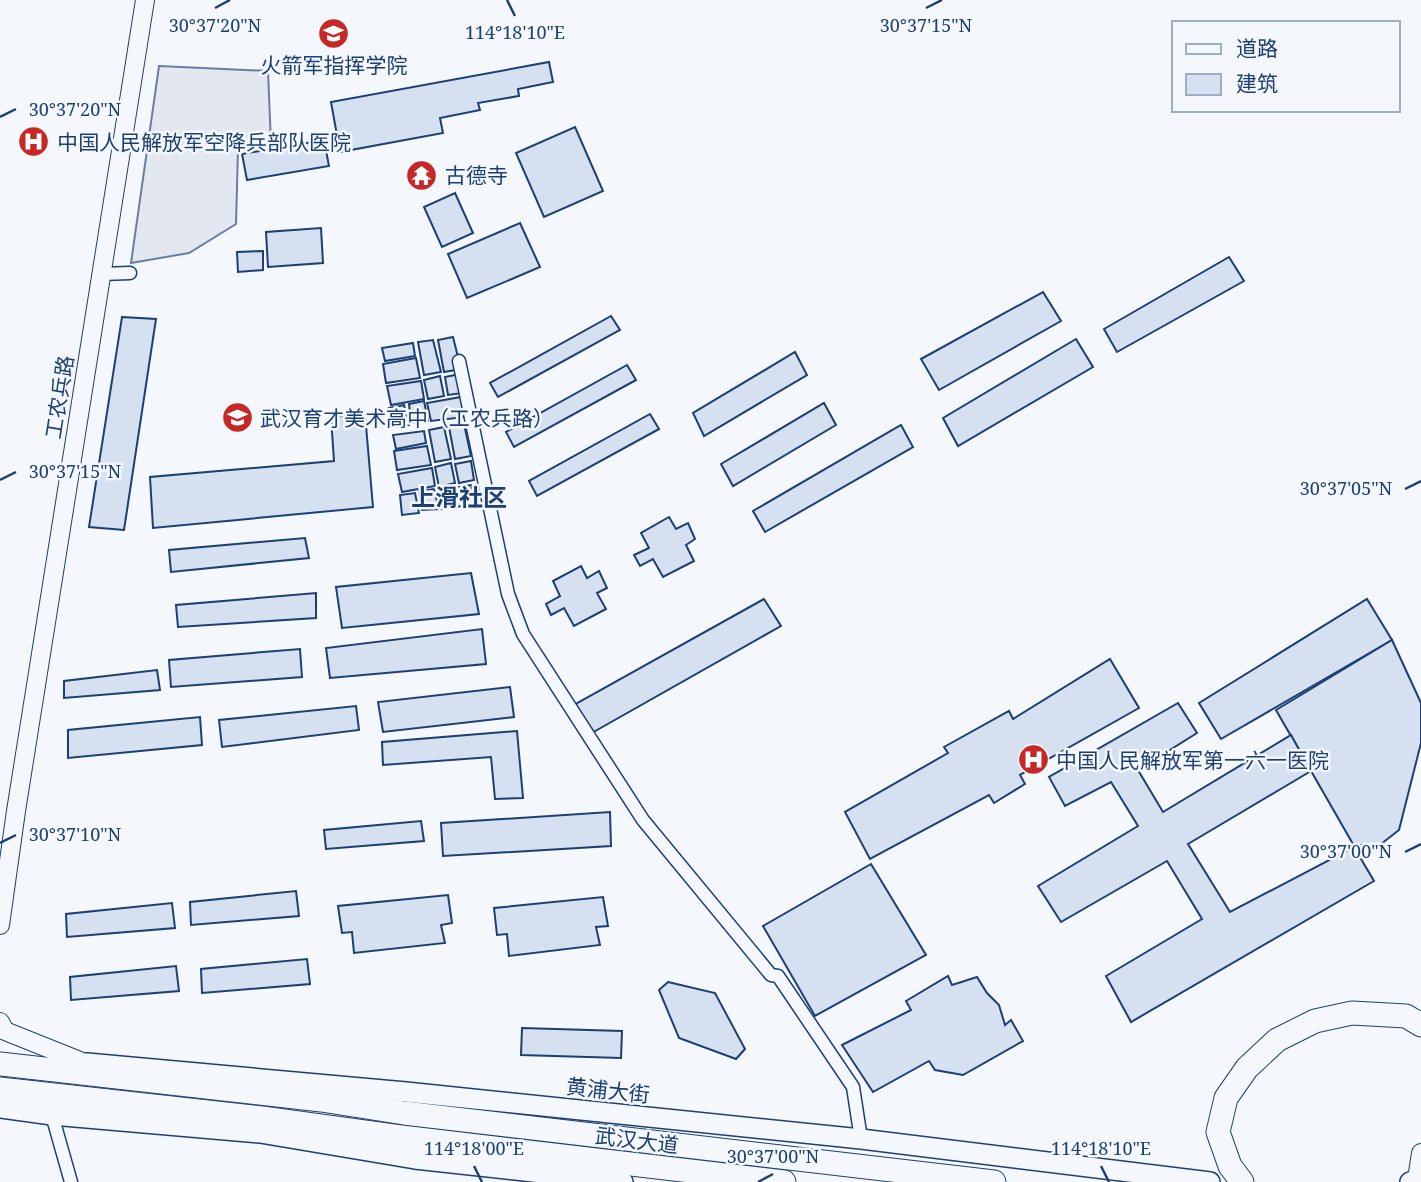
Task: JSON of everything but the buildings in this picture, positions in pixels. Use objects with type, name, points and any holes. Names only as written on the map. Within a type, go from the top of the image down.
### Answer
[{"type":"highway","points":[[1242,1182],[1230,1166],[1218,1132],[1226,1098],[1247,1068],[1277,1040],[1315,1021],[1352,1013],[1406,1016],[1421,1025]]},
{"type":"highway","points":[[0,1064],[321,1100]]},
{"type":"highway","points":[[275,1080],[321,1100]]},
{"type":"highway","points":[[0,1089],[784,1182]]},
{"type":"highway","name":"武汉大道","points":[[321,1100],[404,1113],[994,1182]]},
{"type":"highway","points":[[260,1133],[401,1137]]},
{"type":"main road","name":"黄浦大街","points":[[0,1053],[861,1139],[1210,1182]]},
{"type":"main road","points":[[0,1108],[260,1133],[415,1159],[623,1182]]},
{"type":"street","name":"工农兵路","points":[[0,864],[137,0]]},
{"type":"street","name":"工农兵路","points":[[0,925],[145,0]]},
{"type":"street","points":[[102,274],[130,273]]},
{"type":"street","points":[[459,361],[508,594],[523,634],[643,820],[771,975],[778,976],[853,1087],[861,1139]]},
{"type":"street","points":[[0,1022],[5,1031],[85,1063]]},
{"type":"street","points":[[52,1115],[71,1182]]},
{"type":"street","points":[[1416,1180],[1421,1153]]},
{"type":"shaded area","points":[[159,66],[268,71],[271,144],[238,149],[236,224],[189,253],[131,263]]},
{"type":"place","name":"火箭军指挥学院","points":[[334,33]]},
{"type":"place","name":"中国人民解放军空降兵部队医院","points":[[34,142]]},
{"type":"place","name":"古德寺","points":[[422,175]]},
{"type":"place","name":"武汉育才美术高中（工农兵路）","points":[[237,418]]},
{"type":"place","name":"中国人民解放军第一六一医院","points":[[1033,760]]},
{"type":"district","name":"上滑社区","points":[[459,496]]}]
